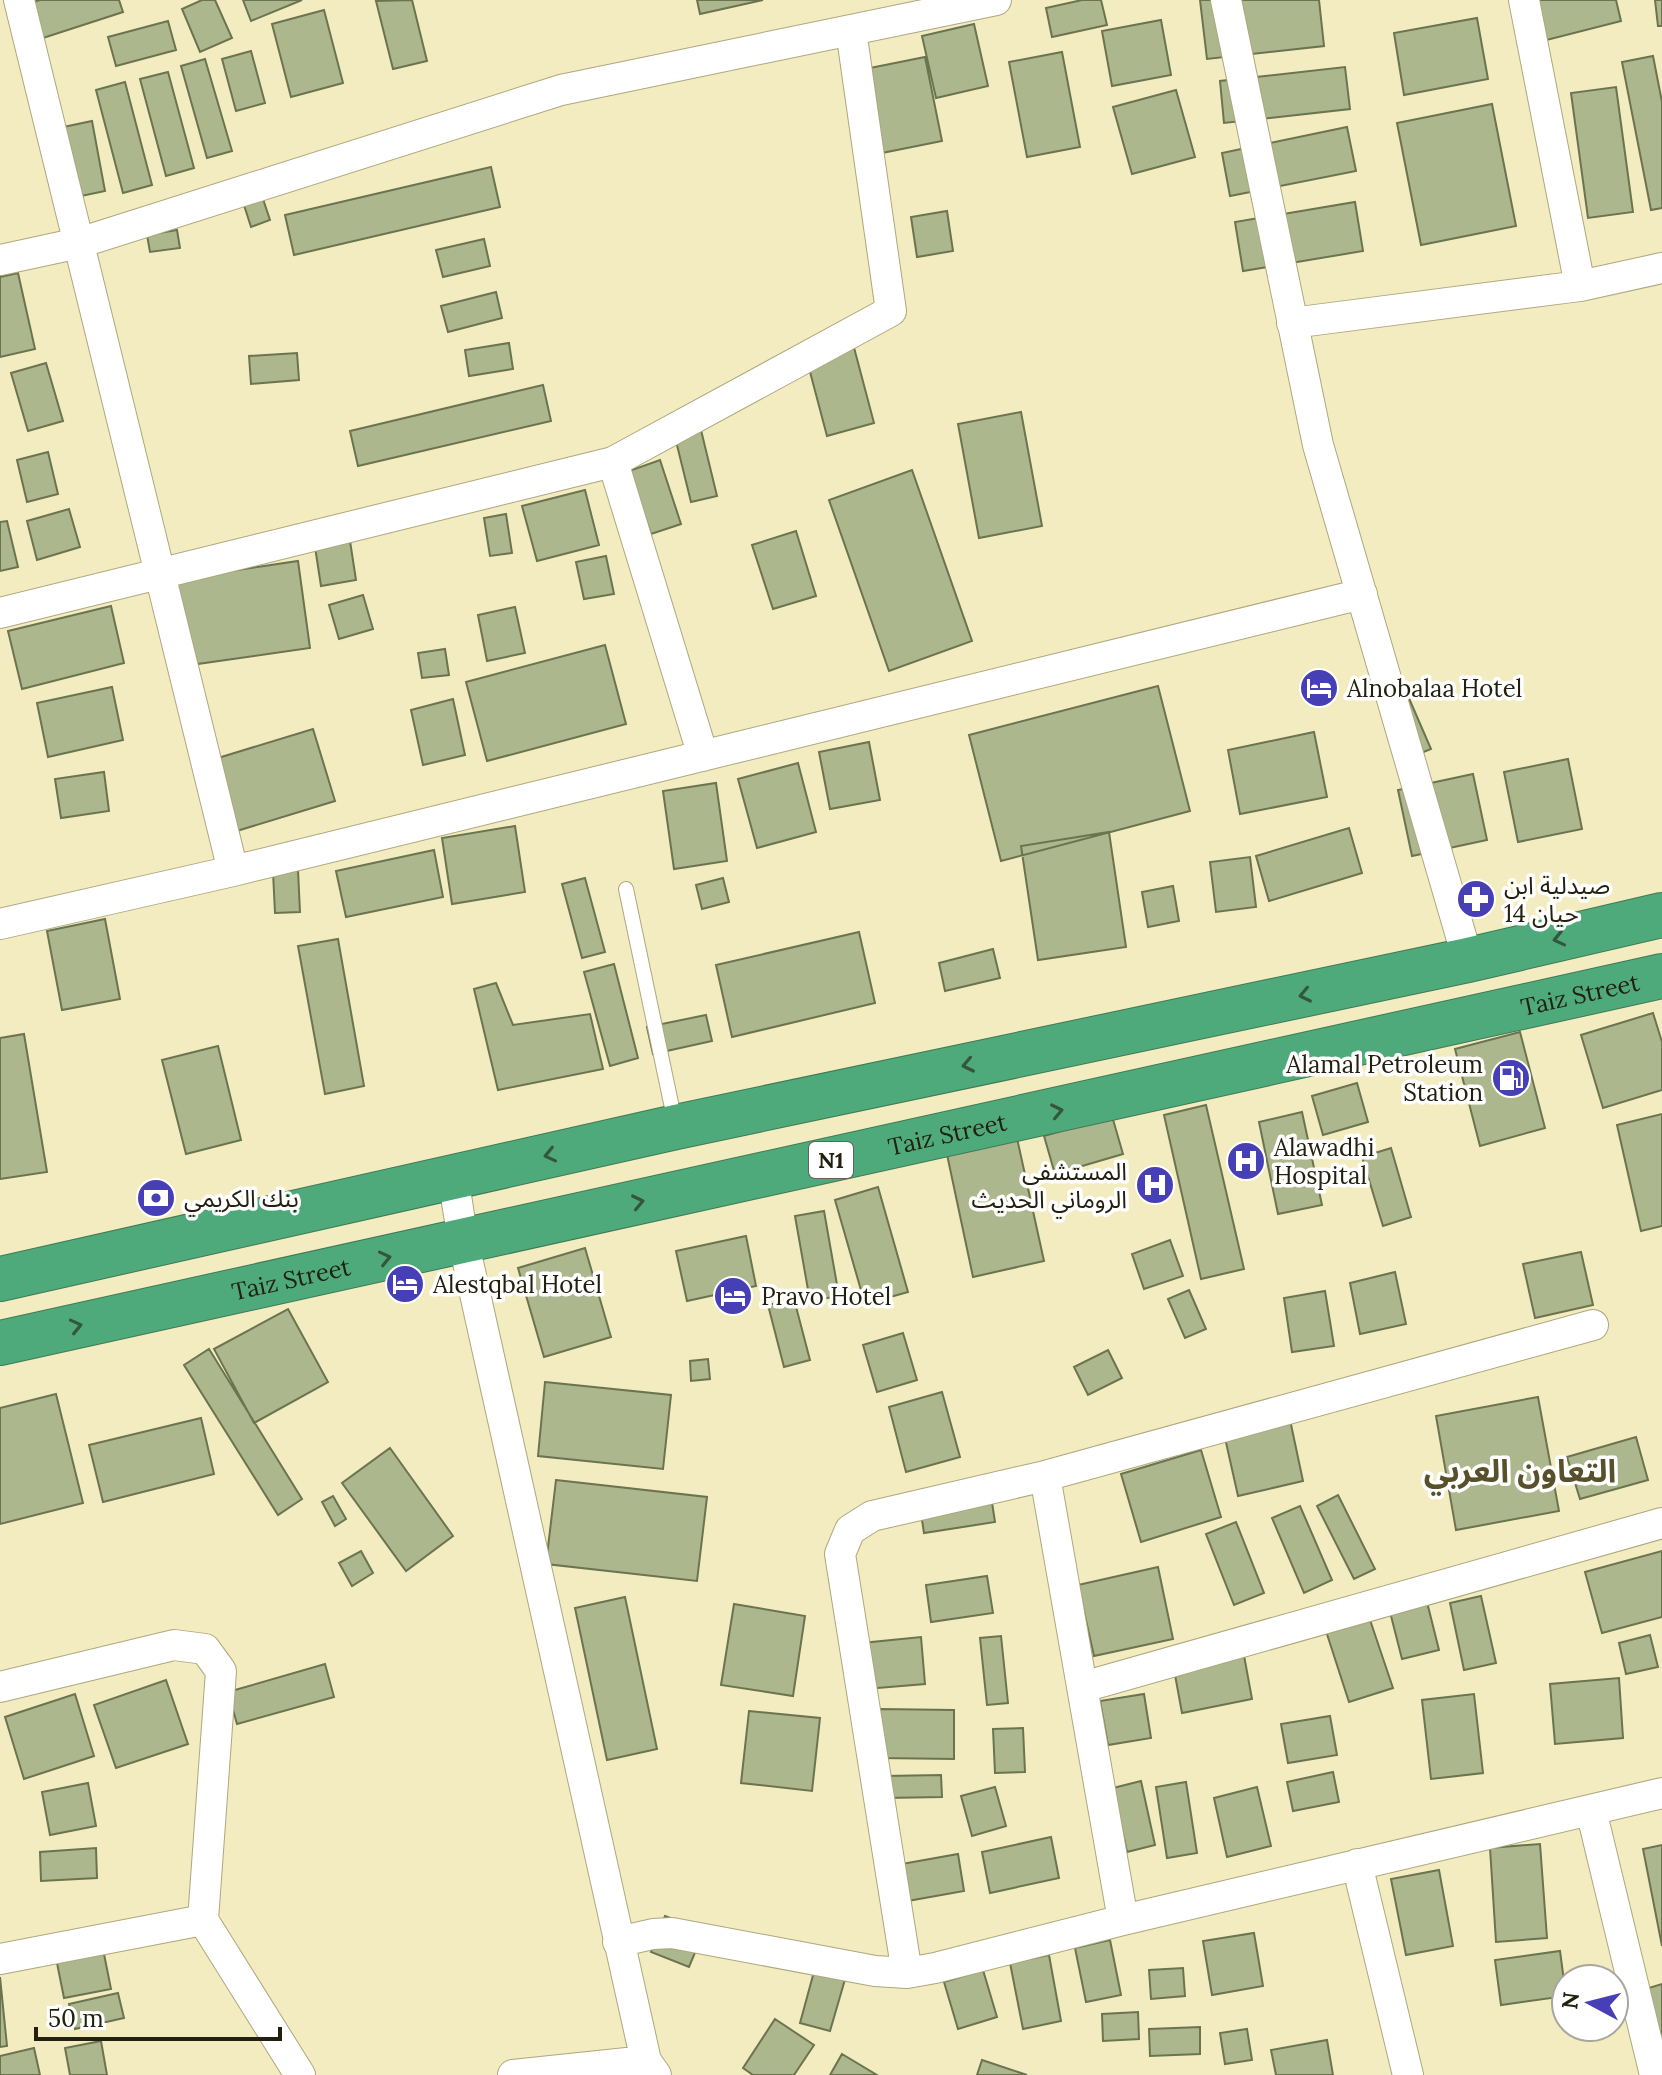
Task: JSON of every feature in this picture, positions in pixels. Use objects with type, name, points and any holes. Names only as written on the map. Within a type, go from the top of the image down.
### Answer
[{"type":"highway","points":[[0,1279],[676,1127],[1468,960],[1662,915]]},
{"type":"highway","name":"Taiz Street","points":[[0,1343],[1662,976]]},
{"type":"street","points":[[19,0],[233,871]]},
{"type":"street","points":[[0,260],[79,243],[561,90],[996,0]]},
{"type":"street","points":[[1226,0],[1318,445],[1468,960]]},
{"type":"street","points":[[1524,0],[1580,286]]},
{"type":"street","points":[[0,613],[613,462],[891,311],[851,30]]},
{"type":"street","points":[[1292,323],[1580,286],[1662,268]]},
{"type":"street","points":[[613,462],[703,756]]},
{"type":"street","points":[[0,924],[233,871],[1362,594]]},
{"type":"street","points":[[453,1177],[463,1240],[618,1942],[651,2068],[513,2075]]},
{"type":"street","points":[[907,1973],[840,1554],[850,1530],[872,1516],[1045,1476],[1593,1325]]},
{"type":"street","points":[[1045,1476],[1123,1920]]},
{"type":"street","points":[[1083,1687],[1662,1523]]},
{"type":"street","points":[[0,1687],[174,1645],[205,1649],[221,1671],[203,1920],[300,2075]]},
{"type":"street","points":[[618,1942],[653,1934],[692,1935],[875,1971],[907,1973],[1662,1793]]},
{"type":"street","points":[[1591,1810],[1655,2075]]},
{"type":"street","points":[[1357,1864],[1408,2075]]},
{"type":"street","points":[[0,1959],[203,1920]]},
{"type":"lane","points":[[626,889],[676,1127]]},
{"type":"building","points":[[40,0],[119,0],[123,12],[40,39],[29,3]]},
{"type":"building","points":[[202,0],[215,0],[232,38],[200,52],[182,9]]},
{"type":"building","points":[[243,0],[302,0],[251,21]]},
{"type":"building","points":[[412,0],[427,61],[393,69],[376,1]]},
{"type":"building","points":[[697,0],[763,0],[700,14]]},
{"type":"building","points":[[1082,0],[1101,0],[1107,25],[1052,37],[1046,8]]},
{"type":"building","points":[[1200,0],[1319,0],[1324,46],[1207,59]]},
{"type":"building","points":[[1512,0],[1616,0],[1621,21],[1523,46]]},
{"type":"building","points":[[1655,0],[1662,0],[1662,26],[1658,26]]},
{"type":"building","points":[[324,10],[343,83],[291,97],[272,24]]},
{"type":"building","points":[[1477,18],[1488,79],[1404,95],[1394,33]]},
{"type":"building","points":[[1161,20],[1171,75],[1112,86],[1102,31]]},
{"type":"building","points":[[168,21],[176,50],[116,66],[108,37]]},
{"type":"building","points":[[974,24],[988,86],[936,98],[922,36]]},
{"type":"building","points":[[251,51],[265,103],[236,111],[222,59]]},
{"type":"building","points":[[1062,52],[1080,147],[1027,157],[1009,62]]},
{"type":"building","points":[[1653,56],[1662,102],[1662,208],[1651,210],[1622,62]]},
{"type":"building","points":[[925,57],[942,141],[877,154],[860,70]]},
{"type":"building","points":[[205,59],[232,151],[207,158],[181,66]]},
{"type":"building","points":[[1345,67],[1350,109],[1224,123],[1220,81]]},
{"type":"building","points":[[168,72],[194,168],[166,176],[140,79]]},
{"type":"building","points":[[125,82],[152,185],[123,193],[96,90]]},
{"type":"building","points":[[1616,87],[1633,212],[1588,218],[1571,93]]},
{"type":"building","points":[[1176,90],[1195,157],[1132,174],[1113,107]]},
{"type":"building","points":[[1492,104],[1516,226],[1421,245],[1397,123]]},
{"type":"building","points":[[92,121],[105,191],[62,200],[49,130]]},
{"type":"building","points":[[1347,127],[1356,171],[1230,196],[1222,153]]},
{"type":"building","points":[[491,167],[500,207],[294,255],[285,215]]},
{"type":"building","points":[[262,196],[270,220],[251,227],[243,202]]},
{"type":"building","points":[[1355,202],[1363,251],[1243,271],[1235,222]]},
{"type":"building","points":[[947,211],[953,251],[917,257],[911,217]]},
{"type":"building","points":[[177,230],[180,248],[150,252],[147,235]]},
{"type":"building","points":[[484,239],[490,266],[443,277],[436,250]]},
{"type":"building","points":[[18,273],[35,349],[0,357],[0,277]]},
{"type":"building","points":[[496,292],[502,318],[448,332],[441,306]]},
{"type":"building","points":[[852,340],[874,423],[827,436],[805,353]]},
{"type":"building","points":[[509,343],[513,369],[469,376],[465,350]]},
{"type":"building","points":[[297,353],[299,380],[251,384],[249,356]]},
{"type":"building","points":[[46,363],[63,421],[28,431],[11,373]]},
{"type":"building","points":[[543,385],[551,421],[358,466],[350,431]]},
{"type":"building","points":[[1021,412],[1042,526],[979,538],[958,424]]},
{"type":"building","points":[[701,430],[717,496],[691,502],[675,437]]},
{"type":"building","points":[[48,452],[58,494],[27,502],[17,460]]},
{"type":"building","points":[[660,460],[681,524],[651,534],[629,471]]},
{"type":"building","points":[[912,470],[972,641],[889,671],[829,500]]},
{"type":"building","points":[[585,490],[599,545],[537,561],[522,506]]},
{"type":"building","points":[[69,509],[80,547],[37,560],[27,521]]},
{"type":"building","points":[[506,514],[512,553],[490,556],[484,518]]},
{"type":"building","points":[[7,521],[18,567],[0,571],[0,522]]},
{"type":"building","points":[[796,531],[816,596],[773,609],[752,545]]},
{"type":"building","points":[[350,541],[356,580],[321,586],[315,547]]},
{"type":"building","points":[[606,556],[614,594],[584,599],[576,562]]},
{"type":"building","points":[[298,561],[310,648],[169,668],[156,582]]},
{"type":"building","points":[[363,595],[373,629],[339,639],[329,605]]},
{"type":"building","points":[[111,606],[124,663],[22,689],[8,631]]},
{"type":"building","points":[[515,607],[525,653],[487,661],[478,615]]},
{"type":"building","points":[[605,645],[626,724],[487,761],[466,682]]},
{"type":"building","points":[[445,649],[449,675],[422,678],[418,653]]},
{"type":"building","points":[[1158,686],[1190,811],[1001,861],[969,735]]},
{"type":"building","points":[[112,687],[123,740],[48,757],[37,703]]},
{"type":"building","points":[[1408,696],[1431,749],[1409,758],[1386,706]]},
{"type":"building","points":[[453,699],[465,755],[423,765],[411,710]]},
{"type":"building","points":[[313,729],[335,801],[227,834],[205,762]]},
{"type":"building","points":[[1314,732],[1327,797],[1240,814],[1228,750]]},
{"type":"building","points":[[869,742],[880,800],[830,809],[819,752]]},
{"type":"building","points":[[1568,759],[1582,829],[1518,842],[1504,772]]},
{"type":"building","points":[[798,763],[816,832],[757,848],[738,779]]},
{"type":"building","points":[[104,772],[109,811],[61,818],[55,779]]},
{"type":"building","points":[[1473,774],[1487,840],[1412,856],[1398,790]]},
{"type":"building","points":[[716,783],[727,861],[674,869],[663,791]]},
{"type":"building","points":[[515,826],[525,892],[452,904],[442,838]]},
{"type":"building","points":[[1349,828],[1362,873],[1269,901],[1256,856]]},
{"type":"building","points":[[1109,832],[1126,947],[1038,960],[1021,846]]},
{"type":"building","points":[[434,850],[443,897],[346,917],[336,871]]},
{"type":"building","points":[[1250,857],[1256,907],[1216,912],[1210,862]]},
{"type":"building","points":[[298,870],[300,912],[275,913],[273,872]]},
{"type":"building","points":[[585,878],[605,952],[582,958],[562,884]]},
{"type":"building","points":[[723,878],[729,902],[702,909],[696,885]]},
{"type":"building","points":[[1173,886],[1179,921],[1148,927],[1142,892]]},
{"type":"building","points":[[105,919],[120,999],[62,1010],[47,931]]},
{"type":"building","points":[[859,932],[875,1003],[732,1037],[716,965]]},
{"type":"building","points":[[338,939],[364,1086],[325,1094],[298,946]]},
{"type":"building","points":[[993,949],[1000,978],[945,991],[939,963]]},
{"type":"building","points":[[614,964],[638,1058],[610,1066],[584,972]]},
{"type":"building","points":[[496,983],[513,1025],[590,1014],[603,1069],[498,1090],[474,989]]},
{"type":"building","points":[[1653,1013],[1662,1042],[1662,1090],[1603,1108],[1581,1035]]},
{"type":"building","points":[[706,1015],[712,1041],[653,1054],[647,1027]]},
{"type":"building","points":[[1520,1032],[1545,1128],[1480,1146],[1455,1049]]},
{"type":"building","points":[[24,1034],[47,1172],[0,1179],[0,1038]]},
{"type":"building","points":[[218,1046],[241,1140],[186,1154],[162,1060]]},
{"type":"building","points":[[1357,1083],[1368,1122],[1323,1135],[1312,1096]]},
{"type":"building","points":[[1206,1105],[1244,1269],[1201,1279],[1164,1115]]},
{"type":"building","points":[[1302,1112],[1322,1205],[1278,1214],[1259,1122]]},
{"type":"building","points":[[1662,1114],[1662,1226],[1641,1231],[1617,1125]]},
{"type":"building","points":[[1112,1116],[1123,1154],[1055,1174],[1044,1136]]},
{"type":"building","points":[[1015,1129],[1044,1261],[973,1277],[945,1145]]},
{"type":"building","points":[[1391,1148],[1411,1217],[1383,1226],[1362,1157]]},
{"type":"building","points":[[878,1187],[908,1292],[865,1304],[835,1200]]},
{"type":"building","points":[[824,1211],[839,1296],[810,1301],[795,1216]]},
{"type":"building","points":[[746,1236],[756,1286],[687,1301],[676,1251]]},
{"type":"building","points":[[1170,1240],[1183,1276],[1144,1289],[1132,1254]]},
{"type":"building","points":[[585,1248],[611,1337],[544,1357],[518,1268]]},
{"type":"building","points":[[1581,1252],[1593,1305],[1535,1318],[1523,1264]]},
{"type":"building","points":[[1395,1272],[1406,1324],[1360,1334],[1350,1283]]},
{"type":"building","points":[[1189,1290],[1206,1329],[1185,1338],[1168,1299]]},
{"type":"building","points":[[1325,1291],[1334,1346],[1292,1352],[1284,1298]]},
{"type":"building","points":[[794,1299],[810,1360],[784,1367],[768,1305]]},
{"type":"building","points":[[288,1309],[328,1382],[254,1423],[214,1349]]},
{"type":"building","points":[[903,1333],[917,1380],[877,1392],[863,1345]]},
{"type":"building","points":[[209,1349],[302,1499],[278,1515],[184,1365]]},
{"type":"building","points":[[1108,1350],[1122,1378],[1088,1395],[1074,1367]]},
{"type":"building","points":[[708,1359],[710,1379],[691,1381],[690,1361]]},
{"type":"building","points":[[545,1382],[671,1395],[663,1469],[538,1456]]},
{"type":"building","points":[[942,1392],[960,1457],[906,1472],[889,1407]]},
{"type":"building","points":[[56,1394],[83,1503],[0,1524],[0,1408]]},
{"type":"building","points":[[1538,1397],[1559,1511],[1456,1530],[1436,1416]]},
{"type":"building","points":[[1289,1415],[1303,1481],[1238,1496],[1223,1429]]},
{"type":"building","points":[[201,1418],[214,1474],[103,1502],[89,1445]]},
{"type":"building","points":[[1636,1437],[1648,1480],[1580,1499],[1567,1457]]},
{"type":"building","points":[[390,1448],[453,1536],[406,1571],[342,1483]]},
{"type":"building","points":[[1201,1450],[1221,1517],[1141,1542],[1121,1474]]},
{"type":"building","points":[[556,1480],[707,1497],[697,1581],[546,1564]]},
{"type":"building","points":[[1338,1495],[1375,1569],[1354,1579],[1317,1506]]},
{"type":"building","points":[[333,1496],[346,1519],[335,1526],[322,1502]]},
{"type":"building","points":[[991,1496],[995,1522],[924,1533],[920,1507]]},
{"type":"building","points":[[1300,1506],[1332,1580],[1304,1593],[1272,1518]]},
{"type":"building","points":[[1236,1522],[1264,1593],[1234,1605],[1206,1534]]},
{"type":"building","points":[[361,1551],[373,1573],[352,1586],[339,1563]]},
{"type":"building","points":[[1662,1551],[1662,1617],[1602,1633],[1585,1572]]},
{"type":"building","points":[[1158,1567],[1173,1639],[1094,1656],[1078,1585]]},
{"type":"building","points":[[987,1576],[993,1613],[931,1622],[926,1585]]},
{"type":"building","points":[[1481,1596],[1496,1663],[1464,1670],[1450,1603]]},
{"type":"building","points":[[625,1597],[657,1749],[607,1760],[575,1608]]},
{"type":"building","points":[[1427,1602],[1439,1650],[1402,1659],[1390,1612]]},
{"type":"building","points":[[734,1604],[805,1616],[793,1696],[721,1685]]},
{"type":"building","points":[[1367,1611],[1393,1688],[1349,1702],[1324,1625]]},
{"type":"building","points":[[1650,1635],[1658,1667],[1626,1674],[1619,1643]]},
{"type":"building","points":[[1001,1636],[1008,1703],[987,1705],[980,1638]]},
{"type":"building","points":[[921,1637],[925,1684],[866,1689],[862,1643]]},
{"type":"building","points":[[1243,1650],[1252,1699],[1182,1713],[1173,1664]]},
{"type":"building","points":[[325,1664],[334,1697],[237,1724],[228,1692]]},
{"type":"building","points":[[1619,1678],[1623,1738],[1555,1744],[1550,1684]]},
{"type":"building","points":[[166,1680],[188,1744],[116,1768],[94,1705]]},
{"type":"building","points":[[75,1694],[94,1756],[24,1779],[5,1717]]},
{"type":"building","points":[[1144,1694],[1151,1738],[1108,1745],[1100,1701]]},
{"type":"building","points":[[1474,1694],[1483,1773],[1431,1779],[1422,1700]]},
{"type":"building","points":[[880,1709],[954,1710],[954,1759],[879,1758]]},
{"type":"building","points":[[749,1711],[820,1718],[812,1791],[741,1783]]},
{"type":"building","points":[[1330,1716],[1337,1755],[1288,1763],[1281,1724]]},
{"type":"building","points":[[1023,1728],[1025,1772],[995,1773],[993,1729]]},
{"type":"building","points":[[1333,1772],[1339,1802],[1293,1811],[1287,1782]]},
{"type":"building","points":[[941,1775],[942,1797],[885,1798],[885,1776]]},
{"type":"building","points":[[1141,1781],[1155,1845],[1127,1852],[1113,1788]]},
{"type":"building","points":[[1186,1782],[1197,1853],[1167,1858],[1156,1787]]},
{"type":"building","points":[[88,1783],[96,1826],[50,1835],[42,1792]]},
{"type":"building","points":[[995,1787],[1006,1826],[972,1836],[961,1796]]},
{"type":"building","points":[[1257,1787],[1271,1846],[1227,1857],[1214,1798]]},
{"type":"building","points":[[1051,1837],[1059,1878],[990,1893],[982,1852]]},
{"type":"building","points":[[1540,1844],[1547,1938],[1496,1942],[1490,1848]]},
{"type":"building","points":[[1662,1845],[1662,1946],[1643,1849]]},
{"type":"building","points":[[96,1848],[97,1878],[41,1881],[40,1852]]},
{"type":"building","points":[[958,1854],[964,1891],[902,1902],[896,1865]]},
{"type":"building","points":[[1439,1870],[1453,1946],[1406,1955],[1391,1879]]},
{"type":"building","points":[[665,1916],[704,1931],[689,1967],[651,1952]]},
{"type":"building","points":[[1254,1933],[1263,1986],[1212,1995],[1203,1941]]},
{"type":"building","points":[[1110,1940],[1121,1995],[1086,2002],[1075,1948]]},
{"type":"building","points":[[102,1944],[111,1989],[64,1998],[55,1953]]},
{"type":"building","points":[[1560,1951],[1562,1963],[1550,1963],[1550,1998],[1501,2005],[1495,1960]]},
{"type":"building","points":[[1049,1955],[1061,2021],[1023,2029],[1010,1963]]},
{"type":"building","points":[[815,1968],[846,1976],[830,2031],[800,2023]]},
{"type":"building","points":[[1183,1968],[1185,1996],[1151,1999],[1149,1970]]},
{"type":"building","points":[[983,1970],[997,2017],[958,2029],[944,1982]]},
{"type":"building","points":[[0,1977],[7,2046],[0,2047]]},
{"type":"building","points":[[1662,1984],[1662,2035],[1653,2038],[1639,1991]]},
{"type":"building","points":[[118,1993],[124,2018],[75,2029],[69,2004]]},
{"type":"building","points":[[1138,2012],[1139,2039],[1103,2041],[1102,2014]]},
{"type":"building","points":[[775,2019],[814,2045],[794,2075],[753,2075],[743,2068]]},
{"type":"building","points":[[1200,2027],[1200,2054],[1150,2056],[1149,2029]]},
{"type":"building","points":[[1247,2029],[1252,2060],[1225,2064],[1220,2033]]},
{"type":"building","points":[[1327,2040],[1333,2075],[1276,2075],[1271,2050]]},
{"type":"building","points":[[101,2041],[107,2075],[70,2075],[65,2048]]},
{"type":"building","points":[[34,2048],[40,2075],[0,2075],[0,2056]]},
{"type":"building","points":[[842,2054],[877,2075],[830,2075]]},
{"type":"building","points":[[982,2060],[1027,2075],[977,2075]]},
{"type":"place","name":"Alnobalaa Hotel","points":[[1319,688]]},
{"type":"place","name":"صيدلية ابن حيان 14","points":[[1476,899]]},
{"type":"place","name":"Alamal Petroleum Station","points":[[1511,1078]]},
{"type":"place","name":"Alawadhi Hospital","points":[[1246,1161]]},
{"type":"place","name":"المستشفى الروماني الحديث","points":[[1155,1185]]},
{"type":"place","name":"بنك الكريمي","points":[[156,1198]]},
{"type":"place","name":"Alestqbal Hotel","points":[[405,1284]]},
{"type":"place","name":"Pravo Hotel","points":[[733,1296]]},
{"type":"district","name":"التعاون العربي","points":[[1520,1470]]}]
